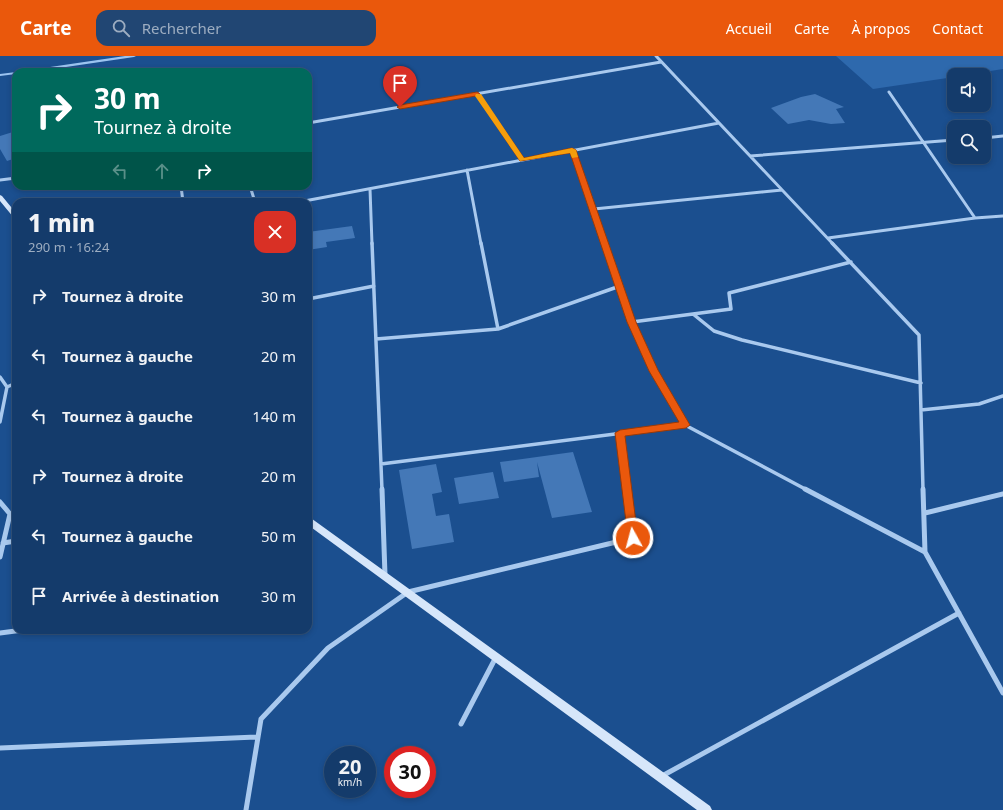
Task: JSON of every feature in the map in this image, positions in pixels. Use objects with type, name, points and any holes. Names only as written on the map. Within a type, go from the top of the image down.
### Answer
[{"type":"main road","points":[[0,198],[12,212]]},
{"type":"main road","points":[[312,523],[706,810]]},
{"type":"street","points":[[656,56],[919,335],[925,552],[1003,693]]},
{"type":"street","points":[[312,122],[661,62]]},
{"type":"street","points":[[889,92],[975,218]]},
{"type":"street","points":[[477,94],[523,160]]},
{"type":"street","points":[[312,199],[719,123]]},
{"type":"street","points":[[991,137],[1003,136]]},
{"type":"street","points":[[750,156],[947,140]]},
{"type":"street","points":[[572,150],[594,209],[632,322],[654,371],[686,425],[925,552]]},
{"type":"street","points":[[467,170],[498,329]]},
{"type":"street","points":[[0,180],[12,178]]},
{"type":"street","points":[[370,188],[385,575]]},
{"type":"street","points":[[594,209],[782,190]]},
{"type":"street","points":[[828,238],[975,218],[1003,216]]},
{"type":"street","points":[[632,322],[731,310],[729,293],[851,262]]},
{"type":"street","points":[[312,298],[374,286]]},
{"type":"street","points":[[376,339],[498,329],[620,286]]},
{"type":"street","points":[[693,314],[714,331],[742,340],[921,383]]},
{"type":"street","points":[[0,377],[7,387],[0,422]]},
{"type":"street","points":[[7,387],[12,385]]},
{"type":"street","points":[[921,410],[979,404],[1003,396]]},
{"type":"street","points":[[381,464],[686,425]]},
{"type":"street","points":[[246,810],[260,719],[328,648],[408,592],[633,538],[620,433]]},
{"type":"street","points":[[925,513],[1003,494]]},
{"type":"street","points":[[0,502],[10,514],[0,556]]},
{"type":"street","points":[[3,543],[12,542]]},
{"type":"street","points":[[660,777],[959,614]]},
{"type":"street","points":[[0,633],[12,631]]},
{"type":"street","points":[[461,724],[496,657]]},
{"type":"street","points":[[0,748],[258,737]]},
{"type":"shaded area","points":[[836,56],[1003,56],[1003,69],[991,71],[991,68],[947,68],[947,78],[873,89]]},
{"type":"building","points":[[815,94],[844,107],[836,109],[845,123],[831,124],[809,120],[788,124],[771,108],[801,97]]},
{"type":"building","points":[[12,132],[12,159],[7,161],[0,149],[0,136]]},
{"type":"building","points":[[352,226],[355,238],[326,242],[327,247],[312,249],[312,231]]},
{"type":"building","points":[[573,452],[592,512],[552,518],[537,462],[539,477],[504,482],[500,462]]},
{"type":"building","points":[[436,464],[442,492],[432,494],[436,516],[449,514],[454,542],[412,549],[399,470]]},
{"type":"building","points":[[493,472],[499,498],[459,504],[454,478]]},
{"type":"waterway","points":[[51,68],[134,56]]},
{"type":"waterway","points":[[0,75],[12,74]]},
{"type":"slow traffic","points":[[478,96],[523,160],[572,150],[575,157]]},
{"type":"route","points":[[400,107],[477,94],[523,160],[572,150],[594,209],[632,322],[654,371],[686,425],[620,433],[633,538]]}]
